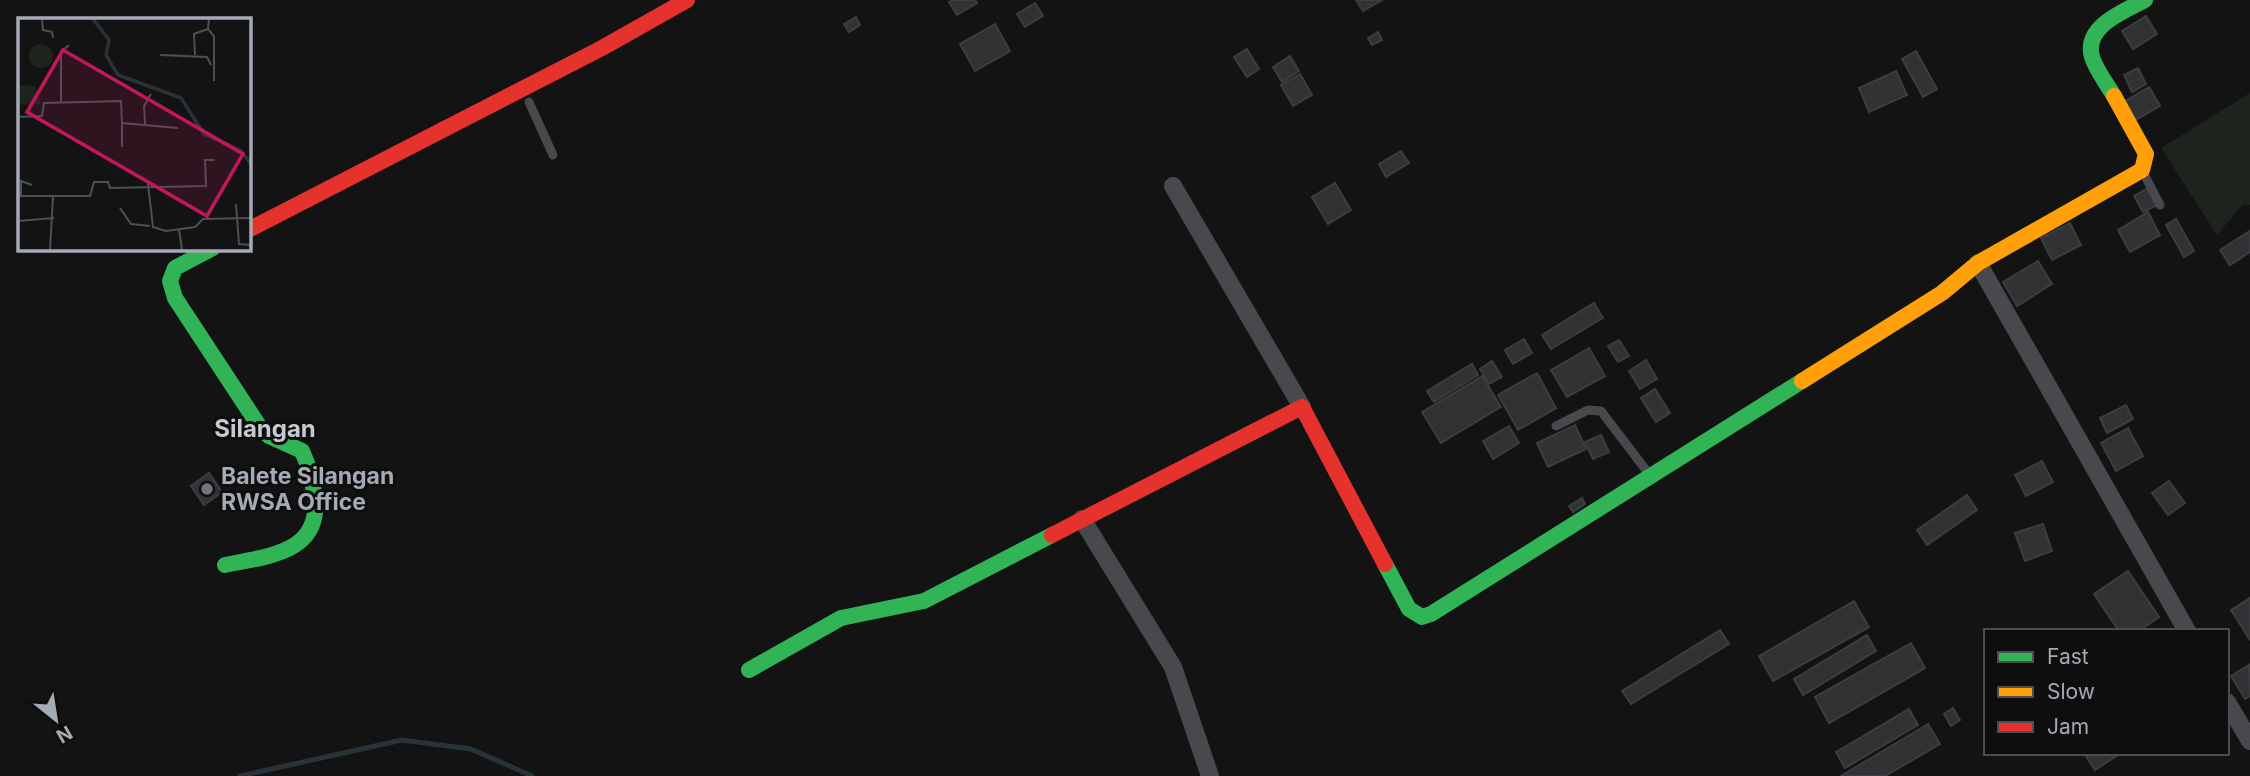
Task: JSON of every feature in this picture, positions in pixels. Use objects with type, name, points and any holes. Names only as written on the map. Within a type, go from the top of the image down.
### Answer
[{"type":"street","points":[[250,229],[526,95],[687,0]]},
{"type":"street","points":[[1173,186],[1302,407],[1409,609],[1422,617],[1431,614],[1942,293],[1978,263],[2142,170],[2146,153],[2092,57],[2089,46],[2095,31],[2145,0]]},
{"type":"street","points":[[209,250],[175,268],[170,281],[175,298],[259,426],[269,436],[302,452],[318,509],[312,531],[303,543],[225,565]]},
{"type":"street","points":[[1978,263],[2186,629]]},
{"type":"street","points":[[749,670],[842,618],[924,601],[1302,407]]},
{"type":"street","points":[[1082,519],[1173,667],[1209,776]]},
{"type":"street","points":[[2229,705],[2250,741]]},
{"type":"lane","points":[[526,95],[553,155]]},
{"type":"lane","points":[[2142,170],[2161,205]]},
{"type":"lane","points":[[1556,426],[1588,410],[1601,411],[1650,476]]},
{"type":"shaded area","points":[[2250,93],[2250,205],[2243,204],[2217,235],[2161,148]]},
{"type":"building","points":[[975,0],[977,3],[957,15],[949,2]]},
{"type":"building","points":[[1356,0],[1382,0],[1363,11]]},
{"type":"building","points":[[1035,3],[1043,16],[1025,27],[1017,14]]},
{"type":"building","points":[[2146,16],[2157,34],[2133,49],[2122,31]]},
{"type":"building","points":[[856,17],[860,25],[849,32],[844,24]]},
{"type":"building","points":[[995,24],[1010,51],[975,71],[960,44]]},
{"type":"building","points":[[1378,32],[1382,40],[1372,45],[1368,38]]},
{"type":"building","points":[[1247,49],[1259,69],[1247,77],[1234,57]]},
{"type":"building","points":[[1916,51],[1937,89],[1923,97],[1902,59]]},
{"type":"building","points":[[1290,56],[1299,71],[1282,82],[1273,67]]},
{"type":"building","points":[[2138,68],[2146,84],[2132,92],[2124,75]]},
{"type":"building","points":[[1896,71],[1907,95],[1869,112],[1859,88]]},
{"type":"building","points":[[1300,74],[1312,95],[1293,106],[1281,85]]},
{"type":"building","points":[[2149,87],[2160,106],[2136,120],[2125,101]]},
{"type":"building","points":[[1401,151],[1409,163],[1386,177],[1379,164]]},
{"type":"building","points":[[1335,183],[1351,210],[1328,224],[1312,197]]},
{"type":"building","points":[[2148,188],[2157,205],[2143,212],[2134,196]]},
{"type":"building","points":[[2148,212],[2160,235],[2130,252],[2118,230]]},
{"type":"building","points":[[2176,219],[2194,251],[2184,257],[2166,225]]},
{"type":"building","points":[[2070,223],[2081,245],[2052,260],[2041,238]]},
{"type":"building","points":[[2250,231],[2250,252],[2230,265],[2220,250]]},
{"type":"building","points":[[2038,261],[2052,284],[2017,306],[2003,282]]},
{"type":"building","points":[[1594,303],[1603,318],[1551,349],[1542,335]]},
{"type":"building","points":[[1524,339],[1532,353],[1513,364],[1505,350]]},
{"type":"building","points":[[1619,340],[1629,356],[1618,362],[1608,346]]},
{"type":"building","points":[[1589,348],[1605,376],[1567,397],[1551,370]]},
{"type":"building","points":[[1646,360],[1657,379],[1640,389],[1629,371]]},
{"type":"building","points":[[1492,361],[1502,377],[1489,384],[1480,369]]},
{"type":"building","points":[[1472,364],[1478,375],[1434,402],[1427,391]]},
{"type":"building","points":[[1537,373],[1556,408],[1518,430],[1498,395]]},
{"type":"building","points":[[1482,376],[1501,407],[1441,443],[1422,412]]},
{"type":"building","points":[[1655,389],[1670,413],[1656,422],[1641,398]]},
{"type":"building","points":[[2126,405],[2133,419],[2107,433],[2100,418]]},
{"type":"building","points":[[1575,425],[1586,449],[1548,467],[1537,443]]},
{"type":"building","points":[[1509,426],[1519,443],[1493,459],[1483,441]]},
{"type":"building","points":[[2128,428],[2143,456],[2116,471],[2101,443]]},
{"type":"building","points":[[1601,435],[1609,452],[1593,459],[1585,442]]},
{"type":"building","points":[[2042,461],[2053,482],[2026,496],[2015,475]]},
{"type":"building","name":"Balete Silangan RWSA Office","points":[[209,473],[222,492],[204,505],[191,486]]},
{"type":"building","points":[[2169,481],[2185,503],[2168,515],[2152,493]]},
{"type":"building","points":[[1967,495],[1977,510],[1927,545],[1917,530]]},
{"type":"building","points":[[1582,498],[1585,504],[1573,512],[1569,506]]},
{"type":"building","points":[[2043,524],[2052,551],[2025,561],[2015,533]]},
{"type":"building","points":[[2128,571],[2159,617],[2142,629],[2118,629],[2094,594]]},
{"type":"building","points":[[2250,598],[2250,640],[2231,610]]},
{"type":"building","points":[[1854,601],[1869,627],[1773,681],[1759,656]]},
{"type":"building","points":[[1720,630],[1729,644],[1631,704],[1622,691]]},
{"type":"building","points":[[1867,635],[1876,651],[1803,695],[1794,679]]},
{"type":"building","points":[[1911,643],[1925,668],[1829,723],[1815,697]]},
{"type":"building","points":[[2249,665],[2250,696],[2245,699],[2231,676]]},
{"type":"building","points":[[1953,708],[1960,720],[1951,726],[1944,714]]},
{"type":"building","points":[[1909,709],[1918,725],[1845,768],[1836,752]]},
{"type":"building","points":[[1928,724],[1940,744],[1885,776],[1841,776]]},
{"type":"building","points":[[2085,755],[2118,755],[2095,770]]},
{"type":"waterway","points":[[240,776],[402,740],[471,749],[532,776]]},
{"type":"traffic: fast","points":[[2114,96],[2092,57],[2091,46],[2100,28],[2108,21],[2145,0]]},
{"type":"traffic: fast","points":[[209,250],[175,268],[170,281],[175,298],[259,426],[269,436],[302,451],[315,499],[314,517],[309,531],[300,542],[273,555],[225,565]]},
{"type":"traffic: fast","points":[[1385,564],[1409,609],[1422,617],[1431,614],[1802,381]]},
{"type":"traffic: fast","points":[[749,670],[841,618],[924,601],[1052,535]]},
{"type":"traffic: slow","points":[[1802,381],[1942,293],[1978,263],[2142,170],[2146,154],[2114,96]]},
{"type":"traffic: jam","points":[[250,229],[602,48],[687,0]]},
{"type":"traffic: jam","points":[[1052,535],[1302,407],[1385,564]]},
{"type":"place","name":"Balete Silangan RWSA Office","points":[[207,489]]},
{"type":"district","name":"Silangan","points":[[265,428]]}]
